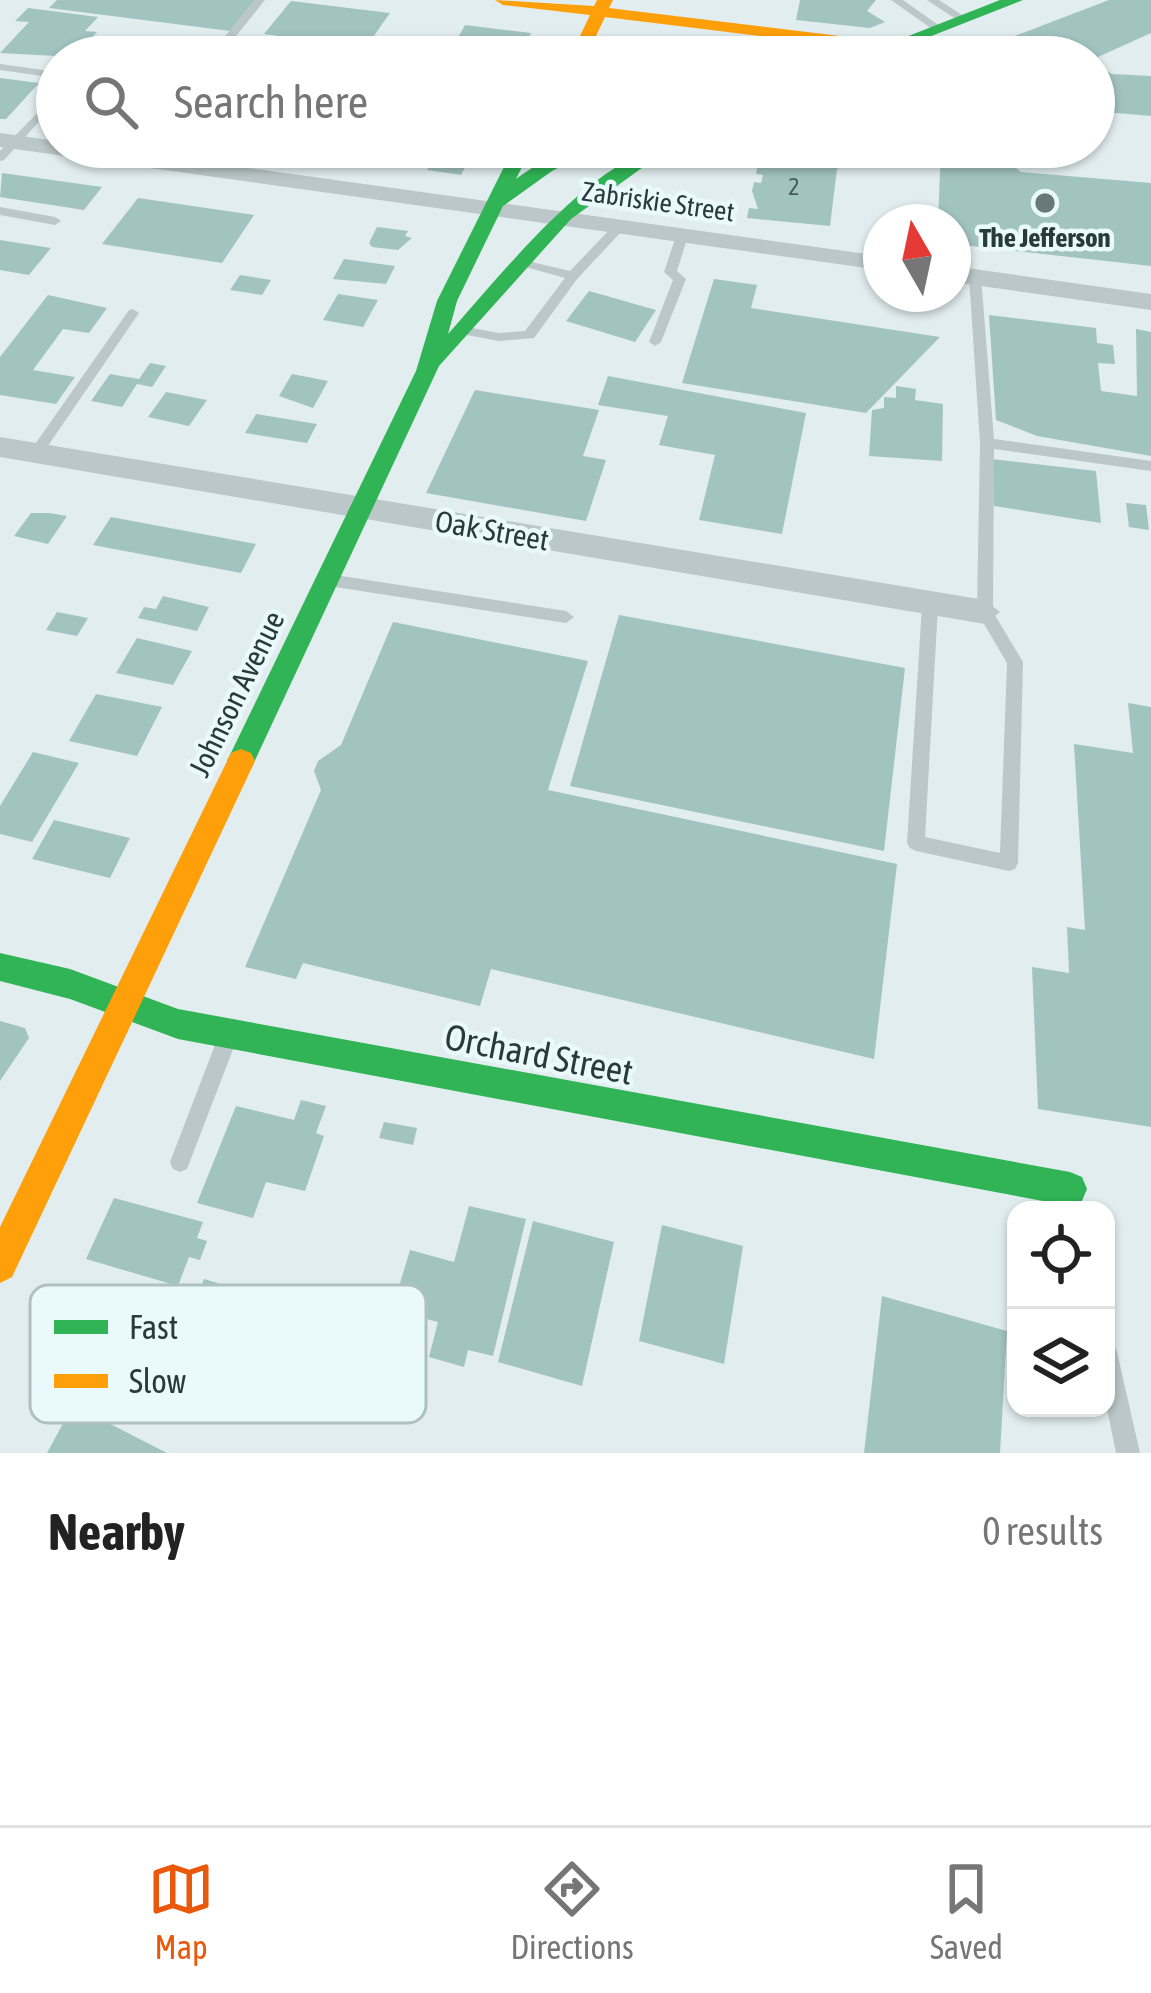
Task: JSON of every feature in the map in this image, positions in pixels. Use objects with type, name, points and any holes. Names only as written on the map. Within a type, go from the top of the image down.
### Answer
[{"type":"main road","points":[[503,0],[603,6],[781,36]]},
{"type":"main road","points":[[929,36],[1015,0]]},
{"type":"main road","points":[[588,36],[603,6]]},
{"type":"main road","name":"Johnson Avenue","points":[[0,1265],[428,371],[436,327],[512,168]]},
{"type":"main road","points":[[491,209],[545,168]]},
{"type":"main road","points":[[555,218],[571,168]]},
{"type":"main road","points":[[428,371],[555,218],[625,168]]},
{"type":"main road","name":"Orchard Street","points":[[0,967],[178,1024],[1072,1200]]},
{"type":"street","name":"Zabriskie Street","points":[[5,147],[36,148]]},
{"type":"street","name":"Zabriskie Street","points":[[209,168],[863,261]]},
{"type":"street","points":[[971,276],[1151,302]]},
{"type":"street","name":"Oak Street","points":[[0,447],[985,612]]},
{"type":"lane","points":[[231,36],[260,0]]},
{"type":"lane","points":[[896,0],[951,24]]},
{"type":"lane","points":[[932,0],[951,24]]},
{"type":"lane","points":[[0,68],[36,72]]},
{"type":"lane","points":[[5,147],[36,117]]},
{"type":"lane","points":[[0,211],[56,220]]},
{"type":"lane","points":[[461,330],[529,335],[573,276],[619,226]]},
{"type":"lane","points":[[655,342],[680,279],[670,272],[682,236]]},
{"type":"lane","points":[[519,261],[573,276]]},
{"type":"lane","points":[[930,606],[916,843],[1009,863],[1015,662],[985,612],[987,443],[969,312]]},
{"type":"lane","points":[[36,453],[133,313]]},
{"type":"lane","points":[[987,443],[1151,466]]},
{"type":"lane","points":[[328,580],[566,617]]},
{"type":"lane","points":[[180,1162],[229,1033]]},
{"type":"lane","points":[[1115,1393],[1128,1453]]},
{"type":"building","points":[[57,0],[255,0],[230,31],[49,8]]},
{"type":"building","points":[[800,0],[876,0],[867,11],[885,22],[870,28],[796,20]]},
{"type":"building","points":[[1109,0],[1151,0],[1151,33],[1115,49],[1115,36],[1015,36]]},
{"type":"building","points":[[291,1],[390,13],[374,36],[264,34]]},
{"type":"building","points":[[28,8],[98,17],[85,31],[97,32],[93,36],[36,36],[36,55],[0,53],[29,22],[15,21]]},
{"type":"building","points":[[465,25],[531,33],[530,36],[459,36]]},
{"type":"building","points":[[1115,74],[1151,76],[1151,116],[1115,113]]},
{"type":"building","points":[[0,78],[36,83],[6,119],[0,119]]},
{"type":"building","points":[[428,168],[464,168],[461,175]]},
{"type":"building","points":[[757,168],[839,168],[830,226],[747,218],[749,208],[758,209],[752,191],[763,175],[756,174]]},
{"type":"building","name":"The Jefferson","points":[[940,168],[1016,168],[1151,183],[1151,266],[971,246],[971,204],[939,204]]},
{"type":"building","points":[[2,173],[102,187],[84,210],[0,197]]},
{"type":"building","points":[[138,198],[254,215],[222,263],[102,244]]},
{"type":"building","points":[[377,227],[408,231],[405,236],[412,238],[398,250],[372,247],[369,243]]},
{"type":"building","points":[[0,240],[51,248],[29,275],[0,270]]},
{"type":"building","points":[[344,259],[395,266],[386,284],[333,279]]},
{"type":"building","points":[[240,275],[271,280],[262,295],[230,290]]},
{"type":"building","points":[[714,279],[757,285],[751,308],[940,337],[866,413],[682,383]]},
{"type":"building","points":[[589,291],[656,310],[635,342],[566,321]]},
{"type":"building","points":[[338,294],[378,300],[363,327],[323,320]]},
{"type":"building","points":[[48,295],[107,308],[89,333],[63,329],[33,370],[75,377],[56,404],[0,395],[0,357]]},
{"type":"building","points":[[989,315],[1096,328],[1097,343],[1113,345],[1115,364],[1098,363],[1101,391],[1137,396],[1136,329],[1151,332],[1151,456],[1037,436],[996,420]]},
{"type":"building","points":[[150,363],[166,366],[152,387],[137,384],[122,407],[91,401],[110,374],[139,379]]},
{"type":"building","points":[[292,374],[328,381],[313,408],[279,396]]},
{"type":"building","points":[[608,376],[806,413],[782,534],[699,520],[715,455],[659,445],[668,416],[598,405]]},
{"type":"building","points":[[896,386],[916,389],[915,400],[943,404],[942,461],[869,456],[872,410],[884,408],[884,397],[896,398]]},
{"type":"building","points":[[475,390],[599,410],[583,456],[606,460],[586,521],[426,493]]},
{"type":"building","points":[[166,392],[207,400],[189,426],[148,417]]},
{"type":"building","points":[[256,414],[317,424],[307,443],[245,433]]},
{"type":"building","points":[[992,459],[1096,471],[1101,523],[994,506]]},
{"type":"building","points":[[1126,503],[1146,505],[1149,530],[1129,527]]},
{"type":"building","points":[[31,513],[67,516],[48,544],[14,536]]},
{"type":"building","points":[[111,517],[256,544],[241,573],[93,545]]},
{"type":"building","points":[[163,596],[209,607],[197,631],[138,618],[144,607],[156,609]]},
{"type":"building","points":[[57,612],[88,618],[77,636],[46,630]]},
{"type":"building","points":[[619,615],[905,668],[884,851],[570,786]]},
{"type":"building","points":[[393,622],[588,661],[548,790],[897,864],[874,1059],[491,969],[480,1006],[303,963],[296,979],[245,967],[321,790],[314,771],[318,761],[341,745]]},
{"type":"building","points":[[137,638],[192,651],[173,685],[116,673]]},
{"type":"building","points":[[96,694],[162,707],[137,756],[69,741]]},
{"type":"building","points":[[1128,703],[1151,707],[1151,1127],[1038,1109],[1032,967],[1069,973],[1067,927],[1085,930],[1074,744],[1133,753]]},
{"type":"building","points":[[33,752],[79,763],[32,842],[0,834],[0,806]]},
{"type":"building","points":[[54,820],[130,838],[110,878],[32,859]]},
{"type":"building","points":[[0,1021],[25,1028],[29,1038],[0,1081]]},
{"type":"building","points":[[301,1100],[326,1106],[316,1133],[324,1136],[305,1191],[266,1182],[253,1218],[197,1203],[236,1106],[294,1120]]},
{"type":"building","points":[[384,1122],[417,1128],[413,1145],[379,1138]]},
{"type":"building","points":[[114,1198],[203,1222],[197,1238],[207,1241],[200,1260],[189,1257],[178,1285],[86,1259]]},
{"type":"building","points":[[469,1206],[526,1219],[493,1356],[468,1350],[464,1367],[429,1357],[438,1322],[426,1319],[426,1285],[400,1285],[410,1250],[454,1262]]},
{"type":"building","points":[[533,1221],[614,1242],[582,1386],[498,1362]]},
{"type":"building","points":[[662,1225],[743,1246],[724,1364],[639,1341]]},
{"type":"building","points":[[882,1296],[1007,1331],[1000,1453],[864,1453]]},
{"type":"building","points":[[63,1423],[108,1423],[167,1453],[47,1453]]},
{"type":"traffic: fast","points":[[919,36],[1015,0]]},
{"type":"traffic: fast","points":[[241,761],[427,371],[447,301],[513,168]]},
{"type":"traffic: fast","points":[[498,202],[544,168]]},
{"type":"traffic: fast","points":[[437,360],[564,215],[632,168]]},
{"type":"traffic: fast","points":[[0,967],[70,984],[178,1024],[1070,1189]]},
{"type":"traffic: slow","points":[[503,0],[799,36]]},
{"type":"traffic: slow","points":[[588,36],[605,0]]},
{"type":"traffic: slow","points":[[0,1265],[241,761]]},
{"type":"place","name":"The Jefferson","points":[[1045,203]]}]
